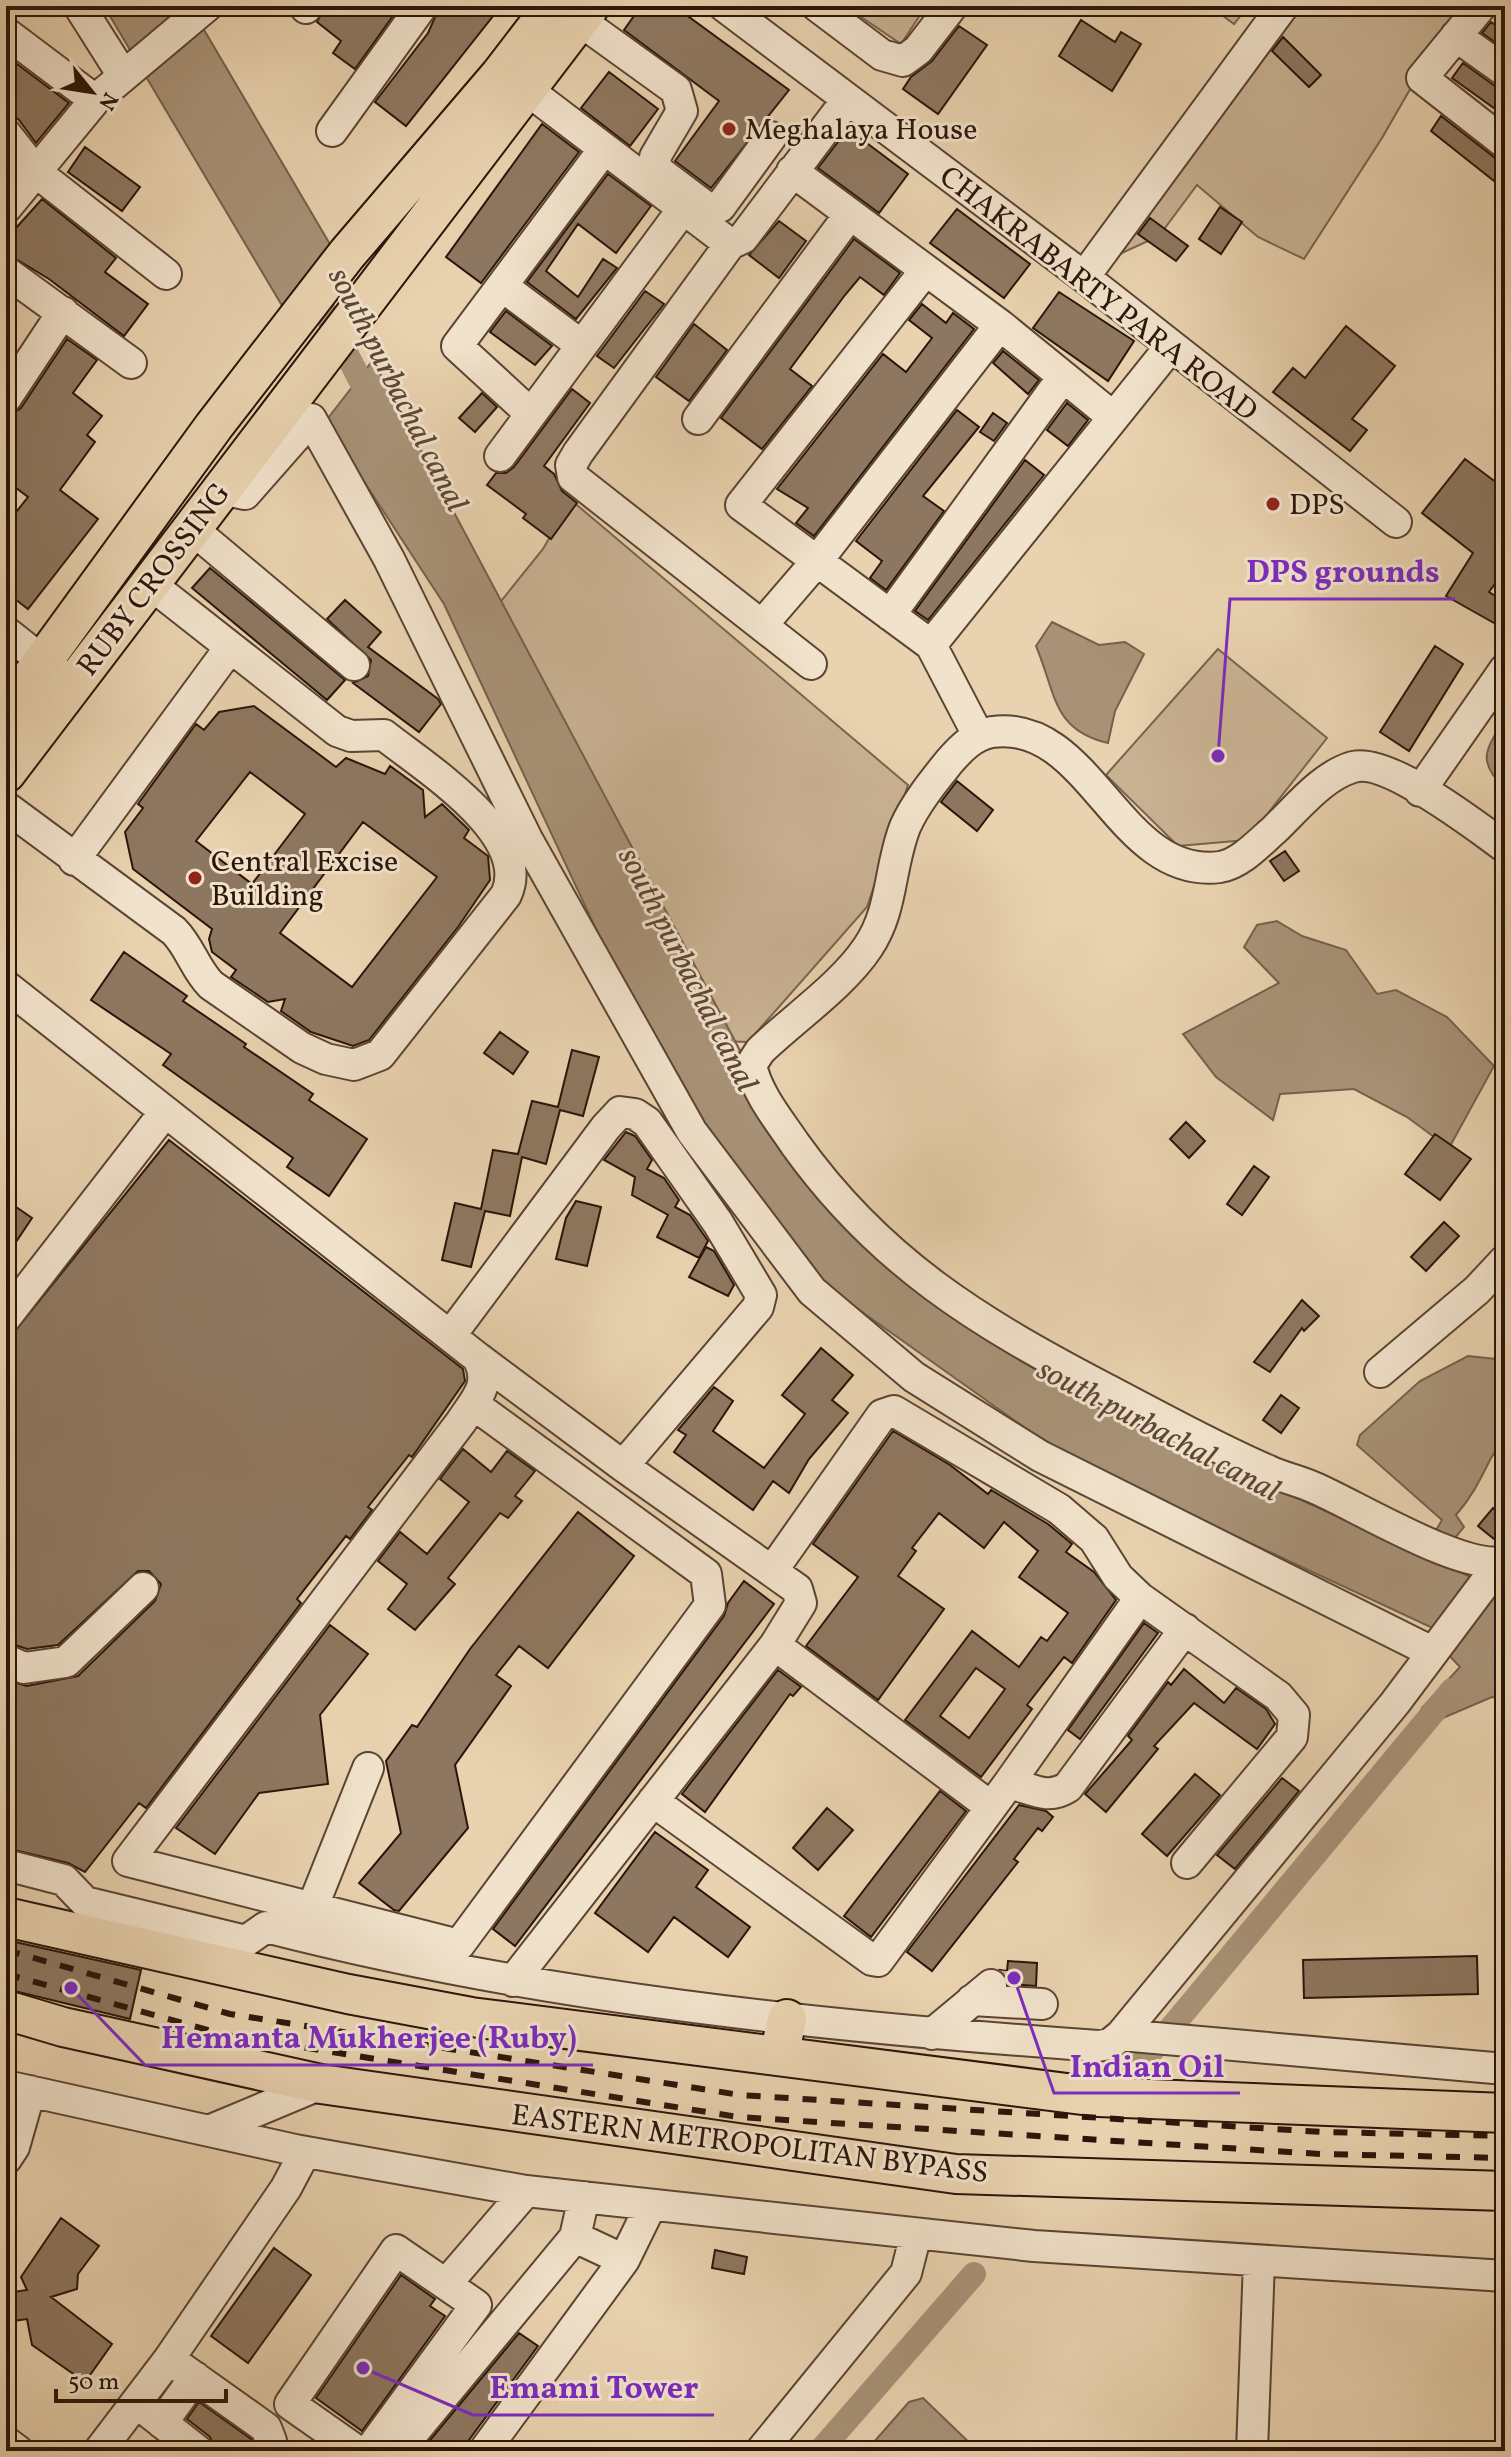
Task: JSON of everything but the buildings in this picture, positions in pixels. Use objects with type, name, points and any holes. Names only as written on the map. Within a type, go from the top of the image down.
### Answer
[{"type":"main road","name":"RUBY CROSSING","points":[[6,773],[526,89],[574,11]]},
{"type":"main road","points":[[6,712],[41,660],[347,254],[500,75],[574,11]]},
{"type":"main road","points":[[6,1917],[348,1994],[471,2017],[1098,2097],[1505,2113]]},
{"type":"main road","name":"EASTERN METROPOLITAN BYPASS","points":[[6,2010],[63,2027],[321,2084],[703,2141],[956,2174],[1505,2191]]},
{"type":"main road","points":[[779,2056],[787,2019]]},
{"type":"street","points":[[79,6],[122,74]]},
{"type":"street","points":[[6,208],[95,100],[122,74],[207,6]]},
{"type":"street","points":[[332,131],[422,6]]},
{"type":"street","name":"CHAKRABARTY PARA ROAD","points":[[724,6],[1084,277],[1396,522]]},
{"type":"street","points":[[817,6],[882,55],[903,61],[918,50],[952,6]]},
{"type":"street","points":[[1084,277],[1283,6]]},
{"type":"street","points":[[1481,6],[1422,78],[1505,143]]},
{"type":"street","points":[[574,11],[676,90],[682,111],[655,157],[655,164],[657,170],[710,210],[720,207],[771,137]]},
{"type":"street","points":[[6,33],[95,100]]},
{"type":"street","points":[[1456,36],[1505,71]]},
{"type":"street","points":[[526,89],[730,244]]},
{"type":"street","points":[[811,664],[573,477],[571,465],[730,244],[743,238],[847,100]]},
{"type":"street","points":[[6,134],[36,172],[166,274]]},
{"type":"street","points":[[531,414],[457,346],[604,149]]},
{"type":"street","points":[[792,171],[1000,325],[1113,417]]},
{"type":"street","points":[[500,456],[683,209]]},
{"type":"street","points":[[698,419],[850,214]]},
{"type":"street","points":[[925,271],[741,505],[931,645],[978,735]]},
{"type":"street","points":[[6,272],[131,363]]},
{"type":"street","points":[[502,286],[581,345]]},
{"type":"street","points":[[6,398],[63,312]]},
{"type":"street","points":[[762,625],[817,561],[1000,325]]},
{"type":"street","points":[[931,645],[1171,346]]},
{"type":"street","points":[[890,615],[1063,377]]},
{"type":"street","points":[[220,489],[245,494],[311,419],[389,559],[527,839],[684,1119],[812,1291],[914,1377],[1040,1456],[1438,1642]]},
{"type":"street","points":[[191,528],[354,665]]},
{"type":"street","points":[[6,807],[174,931],[187,944],[201,975],[211,985],[302,1048],[354,1065],[380,1055],[506,895],[512,881],[511,862],[500,839],[484,817],[384,735],[351,736],[337,731],[149,583]]},
{"type":"street","points":[[6,632],[73,686]]},
{"type":"street","points":[[74,860],[229,649]]},
{"type":"street","points":[[1420,791],[1505,669]]},
{"type":"street","points":[[1503,1562],[1446,1551],[1314,1487],[1224,1451],[1066,1371],[982,1322],[921,1278],[849,1211],[782,1125],[754,1080],[751,1065],[760,1051],[850,969],[868,948],[885,917],[893,870],[906,825],[930,786],[978,735],[996,731],[1027,734],[1054,748],[1091,783],[1139,839],[1176,861],[1206,869],[1227,866],[1247,853],[1329,778],[1355,766],[1371,765],[1420,791],[1505,847]]},
{"type":"street","points":[[6,986],[478,1358],[623,1466],[797,1589],[801,1603],[775,1645],[513,1981]]},
{"type":"street","points":[[6,1317],[165,1112]]},
{"type":"street","points":[[450,1336],[620,1112],[635,1114],[647,1122],[718,1223],[761,1295],[758,1307],[623,1466]]},
{"type":"street","points":[[1380,1372],[1477,1290],[1505,1260]]},
{"type":"street","points":[[473,1404],[706,1574],[710,1605],[459,1945],[128,1861],[473,1404],[484,1388],[486,1373],[478,1358]]},
{"type":"street","points":[[772,1571],[882,1415],[894,1411],[969,1453],[1081,1525],[1118,1577],[1140,1598],[1278,1696],[1294,1715],[1292,1737],[1187,1863]]},
{"type":"street","points":[[1133,2037],[1395,1703],[1475,1593],[1503,1562]]},
{"type":"street","points":[[6,1660],[24,1668],[66,1662],[143,1588]]},
{"type":"street","points":[[653,1801],[859,1951],[878,1961],[1140,1598]]},
{"type":"street","points":[[1009,1783],[1043,1795],[1058,1793],[1068,1787],[1185,1629]]},
{"type":"street","points":[[775,1645],[991,1807]]},
{"type":"street","points":[[302,1937],[311,1907],[368,1768]]},
{"type":"street","points":[[6,1865],[64,1880],[85,1902],[246,1941],[266,1927],[482,1977],[787,2019],[932,2034],[1098,2046],[1133,2037],[1505,2069]]},
{"type":"street","points":[[471,2017],[482,1977]]},
{"type":"street","points":[[932,2034],[982,1993],[1039,1996],[1045,2043]]},
{"type":"street","points":[[211,2130],[321,2084]]},
{"type":"street","points":[[9,2151],[18,2089],[305,2152],[526,2191],[916,2234],[1259,2261],[1505,2276]]},
{"type":"street","points":[[99,2451],[169,2359],[286,2188],[305,2152]]},
{"type":"street","points":[[446,2284],[526,2191]]},
{"type":"street","points":[[398,2451],[575,2237],[584,2197]]},
{"type":"street","points":[[484,2451],[624,2260],[651,2205]]},
{"type":"street","points":[[761,2451],[906,2273],[916,2234]]},
{"type":"street","points":[[575,2237],[624,2260]]},
{"type":"street","points":[[357,2451],[290,2404],[396,2250],[476,2305],[369,2451]]},
{"type":"street","points":[[1252,2451],[1259,2261]]},
{"type":"street","points":[[169,2359],[266,2428],[271,2441],[265,2451]]},
{"type":"street","points":[[162,2423],[195,2377]]},
{"type":"street","points":[[137,2403],[198,2451]]},
{"type":"street","points":[[6,2442],[18,2451]]},
{"type":"street","points":[[279,2451],[292,2451]]},
{"type":"shaded area","points":[[845,6],[926,6],[901,44]]},
{"type":"shaded area","points":[[1210,6],[1248,6],[1234,24]]},
{"type":"shaded area","points":[[1303,6],[1458,6],[1382,138],[1304,259],[1258,237],[1197,185],[1159,236],[1111,258]]},
{"type":"shaded area","points":[[571,500],[908,785],[867,907],[748,1042],[687,1040],[481,626],[543,549]]},
{"type":"shaded area","points":[[1218,649],[1327,738],[1247,840],[1178,846],[1106,775]]},
{"type":"water","points":[[104,6],[190,6],[331,246],[284,309]]},
{"type":"water","points":[[373,360],[802,1167],[924,1296],[1085,1402],[1480,1581],[1439,1631],[1066,1457],[803,1270],[675,1098],[444,604],[325,422]]},
{"type":"water","points":[[1052,622],[1099,645],[1125,642],[1144,654],[1115,711],[1108,743],[1076,729],[1058,707],[1036,646]]},
{"type":"water","points":[[1505,717],[1505,789],[1490,770],[1487,754]]},
{"type":"water","points":[[1277,921],[1302,936],[1346,950],[1377,994],[1396,990],[1447,1017],[1494,1066],[1449,1148],[1407,1117],[1354,1089],[1280,1094],[1273,1120],[1216,1077],[1183,1034],[1279,983],[1244,947],[1257,925]]},
{"type":"water","points":[[1468,1356],[1505,1360],[1505,1395],[1501,1405],[1505,1430],[1474,1490],[1456,1515],[1464,1527],[1446,1549],[1432,1537],[1442,1520],[1357,1445],[1360,1435],[1420,1381]]},
{"type":"water","points":[[1492,1590],[1505,1592],[1505,1700],[1492,1697],[1443,1718],[1422,1708],[1460,1667],[1445,1651]]},
{"type":"water","points":[[923,2398],[978,2451],[866,2451],[909,2402]]},
{"type":"waterway","name":"south purbachal canal","points":[[311,285],[373,405]]},
{"type":"waterway","points":[[1116,2094],[1452,1690]]},
{"type":"waterway","points":[[820,2451],[974,2274]]},
{"type":"tunnel","points":[[991,1985],[1035,1988]]},
{"type":"railway","points":[[6,1950],[230,2014],[740,2095],[1322,2132],[1505,2136]]},
{"type":"railway","points":[[6,1974],[226,2035],[738,2117],[1321,2154],[1505,2158]]},
{"type":"place","name":"Meghalaya House","points":[[729,129]]},
{"type":"place","name":"DPS","points":[[1273,504]]},
{"type":"place","name":"DPS grounds","points":[[1218,756]]},
{"type":"place","name":"Central Excise Building","points":[[195,878]]},
{"type":"place","name":"Indian Oil","points":[[1014,1978]]},
{"type":"place","name":"Hemanta Mukherjee (Ruby)","points":[[71,1988]]},
{"type":"place","name":"Emami Tower","points":[[363,2368]]}]
